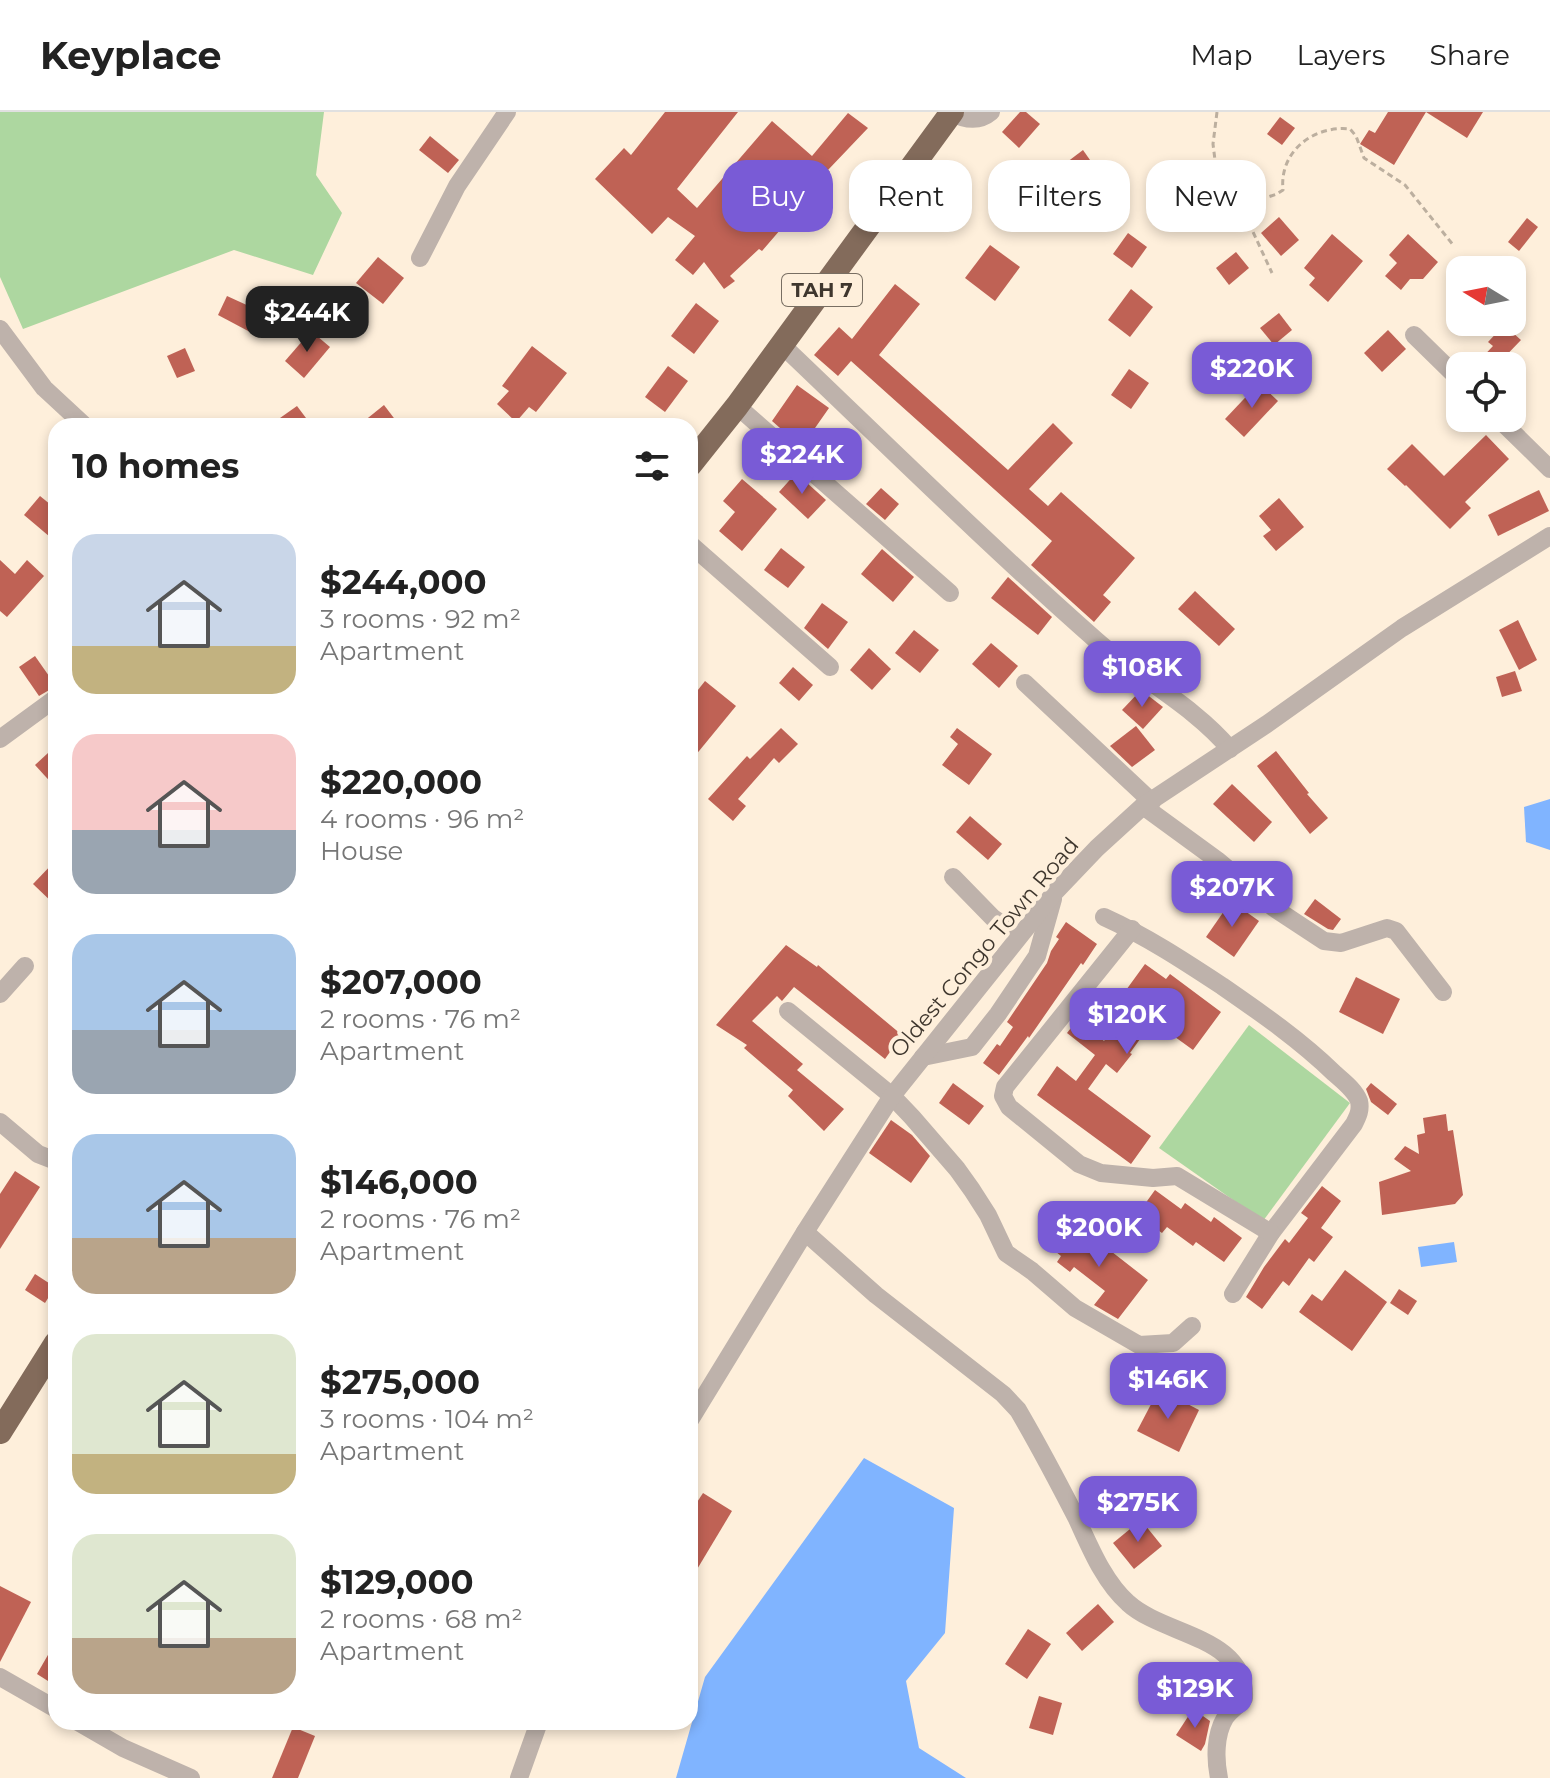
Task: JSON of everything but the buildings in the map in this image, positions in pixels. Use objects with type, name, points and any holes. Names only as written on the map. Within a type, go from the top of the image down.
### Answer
[{"type":"highway","name":"TAH 7","points":[[698,455],[951,112]]},
{"type":"highway","points":[[0,1432],[48,1356]]},
{"type":"street","points":[[420,258],[457,186],[507,112]]},
{"type":"street","points":[[951,112],[968,120],[987,116],[991,112]]},
{"type":"street","points":[[0,329],[44,388],[76,418]]},
{"type":"street","points":[[1414,335],[1446,366]]},
{"type":"street","points":[[782,345],[1022,574],[1100,644],[1213,729],[1230,749]]},
{"type":"street","points":[[737,406],[950,593]]},
{"type":"street","points":[[1512,432],[1550,469]]},
{"type":"street","name":"Oldest Congo Town Road","points":[[698,1407],[892,1096],[1055,892],[1097,848],[1148,804],[1402,628],[1550,536]]},
{"type":"street","points":[[698,551],[830,667]]},
{"type":"street","points":[[1025,683],[1148,804],[1274,908],[1324,941],[1341,943],[1387,928],[1396,931],[1443,992]]},
{"type":"street","points":[[0,739],[48,704]]},
{"type":"street","points":[[953,877],[993,918],[1019,936]]},
{"type":"street","points":[[923,1057],[972,1047],[1037,956],[1055,892]]},
{"type":"street","points":[[1104,917],[1132,929],[1249,1004],[1313,1053],[1355,1093],[1359,1102],[1360,1112],[1354,1124],[1271,1233],[1233,1294]]},
{"type":"street","points":[[1132,929],[1005,1087],[1003,1096],[1017,1114],[1079,1164],[1101,1173],[1153,1178],[1177,1176],[1271,1233]]},
{"type":"street","points":[[0,994],[25,966]]},
{"type":"street","points":[[788,1011],[892,1096],[957,1169],[988,1215],[1006,1253],[1075,1308],[1139,1345],[1173,1343],[1192,1326]]},
{"type":"street","points":[[0,1122],[38,1154],[48,1158]]},
{"type":"street","points":[[805,1232],[876,1295],[1003,1394],[1018,1410],[1092,1551],[1127,1603],[1155,1621],[1210,1645],[1230,1658],[1243,1680],[1244,1698],[1225,1718],[1219,1734],[1216,1766],[1219,1778]]},
{"type":"street","points":[[0,1677],[48,1704]]},
{"type":"street","points":[[92,1730],[123,1748],[191,1778]]},
{"type":"street","points":[[519,1778],[536,1730]]},
{"type":"path","points":[[1215,160],[1213,144],[1217,112]]},
{"type":"path","points":[[1266,198],[1283,190],[1285,167],[1302,142],[1328,129],[1350,129],[1364,158],[1405,185],[1454,246]]},
{"type":"path","points":[[1253,232],[1272,273]]},
{"type":"green space","points":[[0,112],[324,112],[316,175],[342,213],[313,275],[234,250],[23,329],[0,277]]},
{"type":"green space","points":[[1249,1025],[1350,1103],[1263,1221],[1159,1148]]},
{"type":"water","points":[[1550,799],[1550,850],[1526,842],[1524,807]]},
{"type":"water","points":[[1454,1242],[1457,1262],[1421,1267],[1418,1247]]},
{"type":"water","points":[[864,1458],[954,1508],[945,1633],[906,1681],[919,1748],[966,1778],[676,1778],[690,1730],[698,1730],[698,1701],[705,1677]]}]
